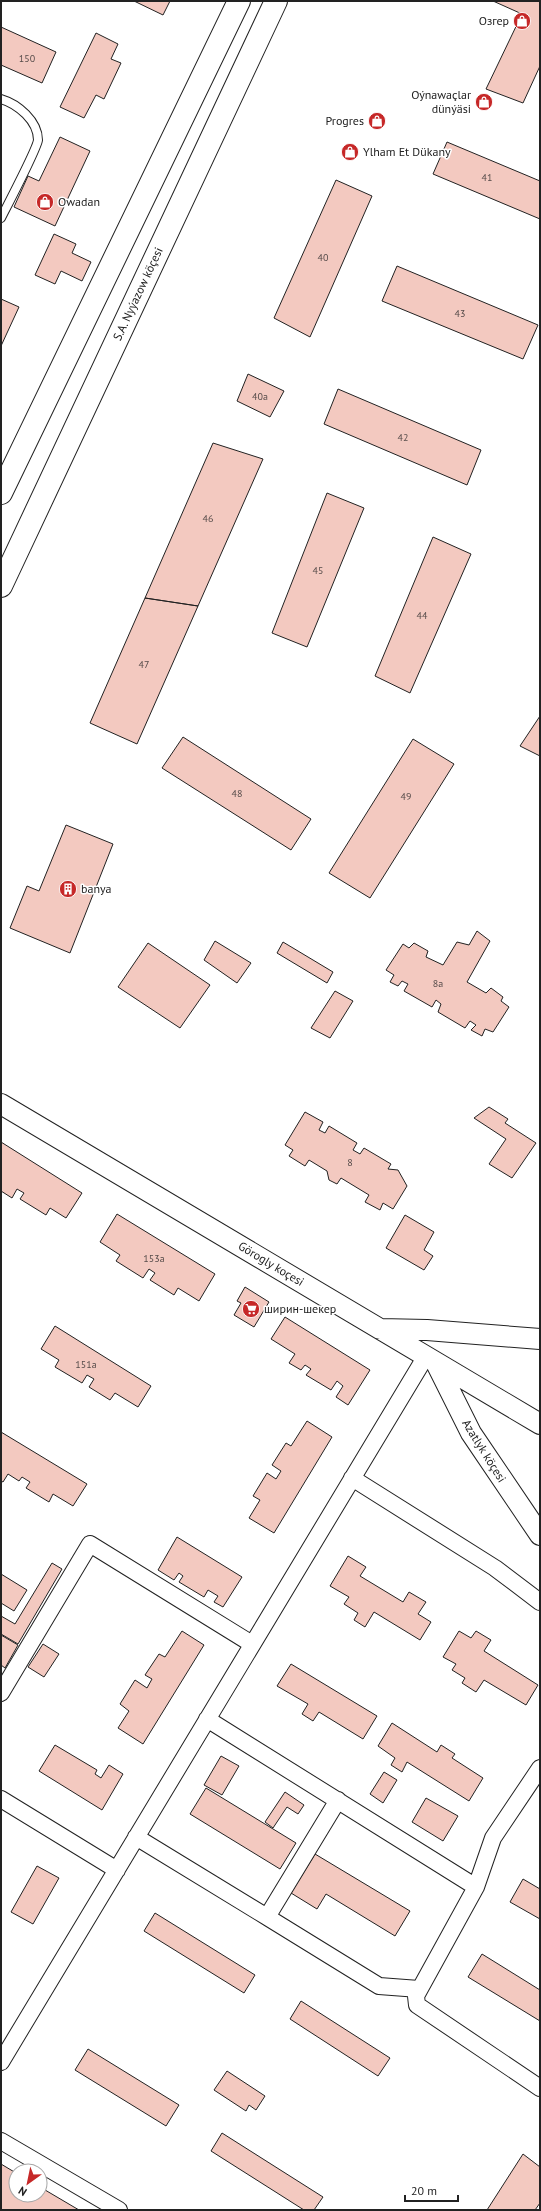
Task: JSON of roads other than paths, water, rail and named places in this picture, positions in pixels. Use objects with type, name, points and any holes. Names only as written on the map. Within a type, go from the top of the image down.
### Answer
[{"type":"main road","points":[[1,493],[239,1]]},
{"type":"main road","name":"S.A. Nyýazow köçesi","points":[[1,586],[276,1]]},
{"type":"street","name":"Görogly koçesi","points":[[1,1104],[540,1424]]},
{"type":"street","points":[[379,1329],[427,1330],[540,1338]]},
{"type":"street","points":[[1,2062],[352,1478],[431,1360]]},
{"type":"street","name":"Azatlyk köçesi","points":[[431,1360],[470,1433],[540,1535]]},
{"type":"street","points":[[352,1478],[495,1568],[540,1602]]},
{"type":"street","points":[[1,1693],[90,1544],[252,1644]]},
{"type":"street","points":[[207,1719],[476,1887]]},
{"type":"street","points":[[540,1768],[493,1838],[476,1887],[416,1996],[417,2005],[540,2088]]},
{"type":"street","points":[[1,1799],[117,1870]]},
{"type":"street","points":[[266,1917],[338,1800]]},
{"type":"street","points":[[136,1837],[379,1986],[419,1990]]},
{"type":"street","points":[[1,2141],[119,2210]]},
{"type":"lane","points":[[1,99],[9,102],[34,122],[38,141],[1,218]]},
{"type":"place","name":"Озгер","points":[[522,21]]},
{"type":"place","name":"Oýnawaçlar dünýäsi","points":[[484,102]]},
{"type":"place","name":"Progres","points":[[377,121]]},
{"type":"place","name":"Ylham Et Dükany","points":[[350,152]]},
{"type":"place","name":"Owadan","points":[[45,202]]},
{"type":"place","name":"banya","points":[[68,889]]},
{"type":"place","name":"ширин-шекер","points":[[251,1309]]}]
